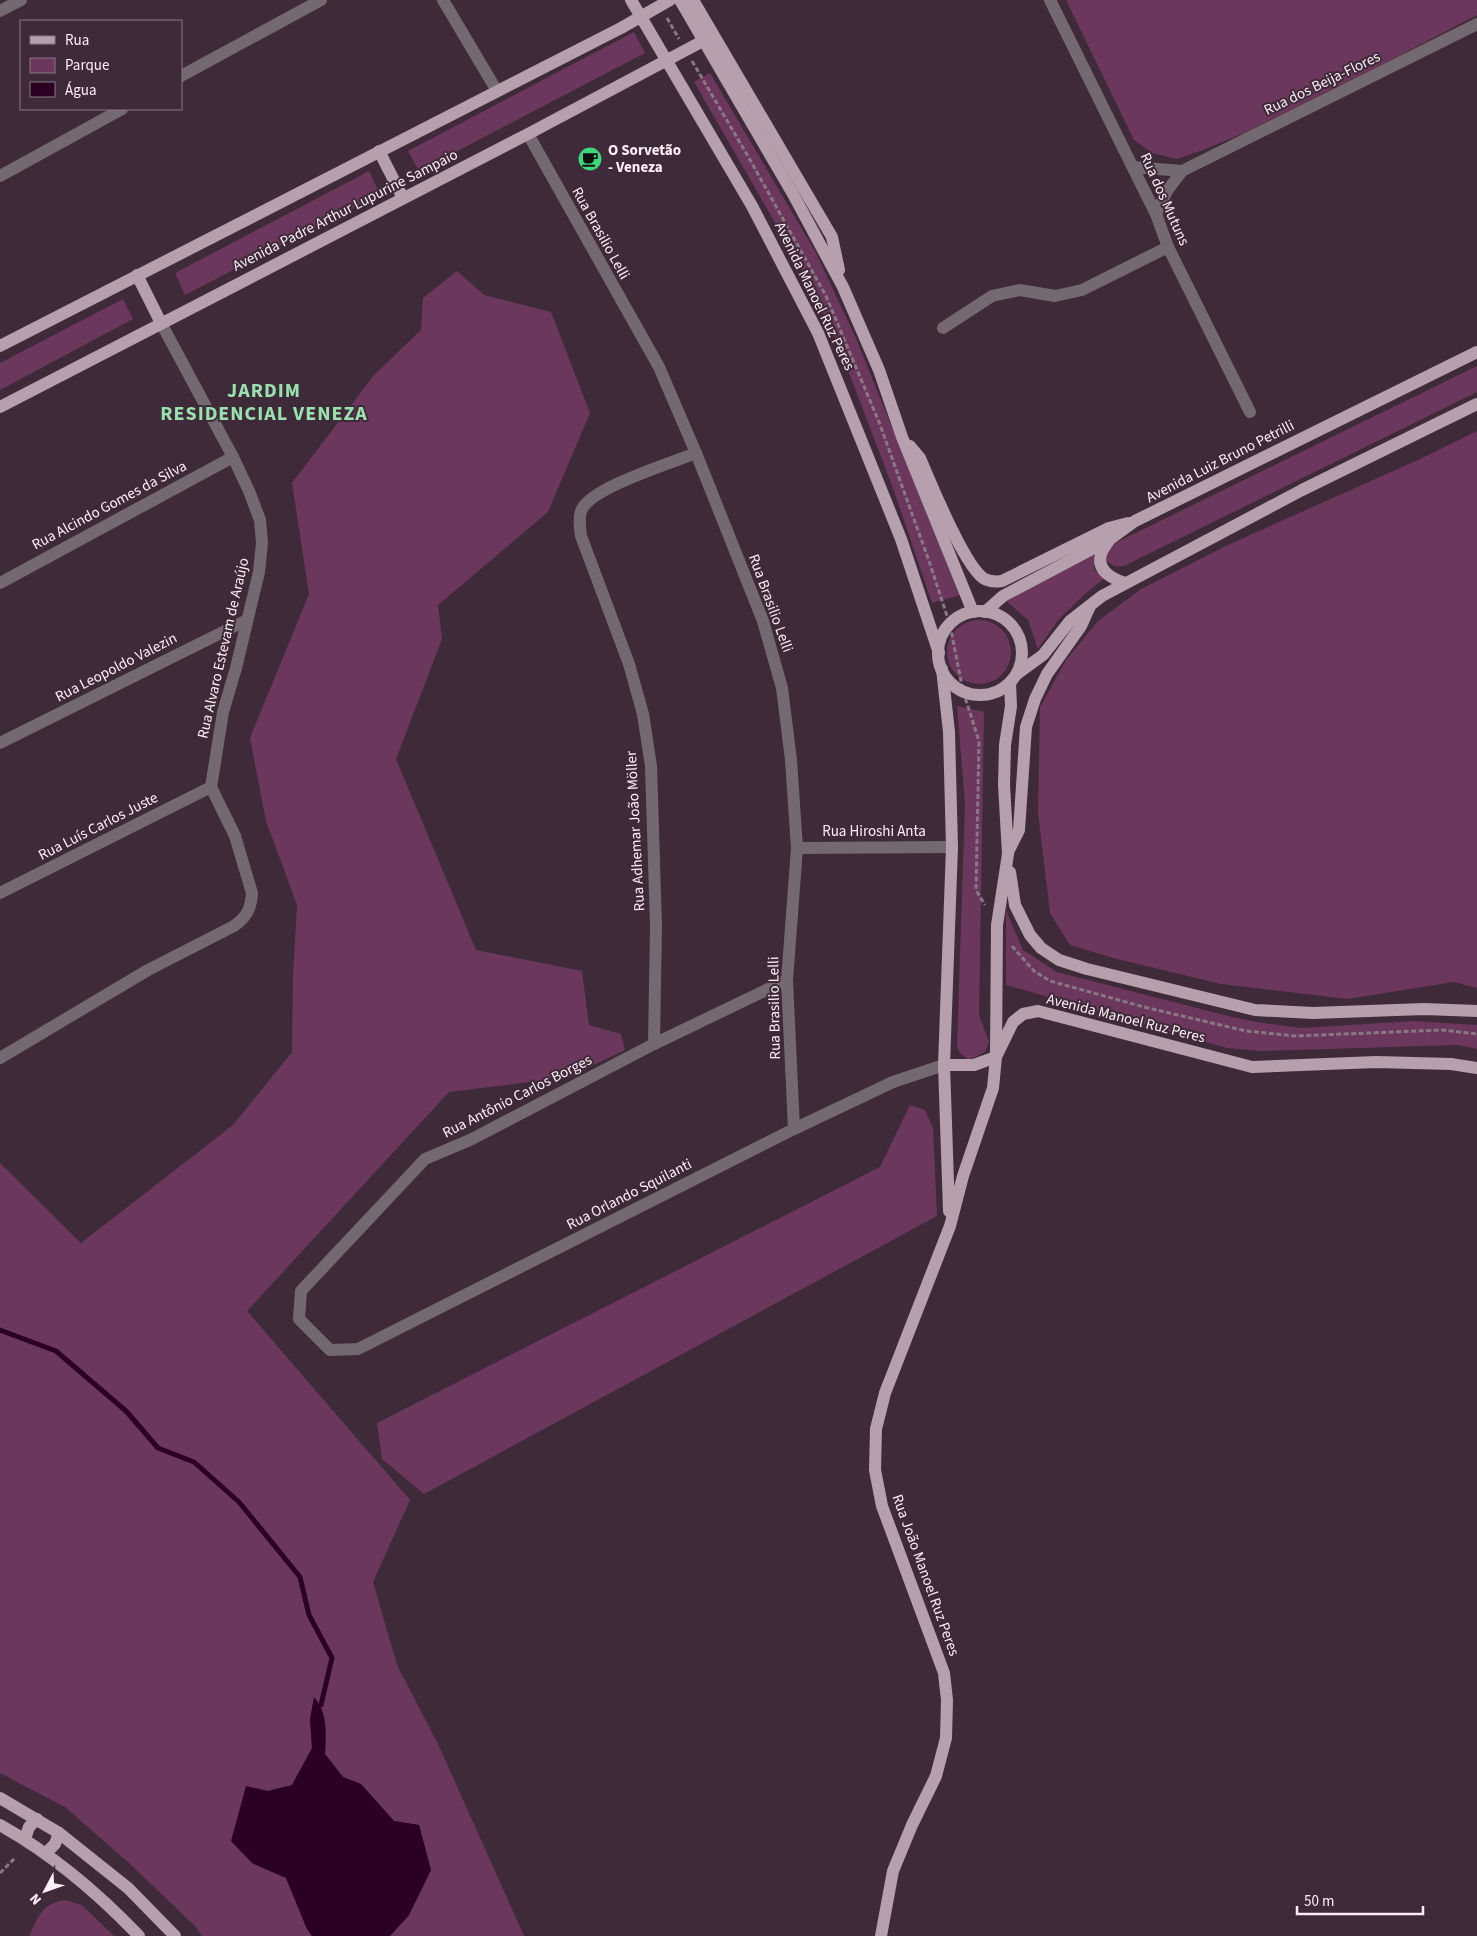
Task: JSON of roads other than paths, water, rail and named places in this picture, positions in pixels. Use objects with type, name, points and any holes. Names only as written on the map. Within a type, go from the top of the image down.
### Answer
[{"type":"main road","name":"Avenida Manoel Ruz Peres","points":[[631,0],[752,206],[818,333],[901,539],[939,654]]},
{"type":"main road","points":[[0,346],[641,17],[670,0]]},
{"type":"main road","name":"Avenida Manoel Ruz Peres","points":[[680,0],[793,194],[843,287],[878,370],[902,437],[979,612]]},
{"type":"main road","points":[[693,0],[832,237],[843,287]]},
{"type":"main road","name":"Avenida Padre Arthur Lupurine Sampaio","points":[[0,407],[704,41]]},
{"type":"main road","points":[[379,151],[403,198]]},
{"type":"main road","points":[[137,275],[161,323]]},
{"type":"main road","name":"Avenida Luiz Bruno Petrilli","points":[[979,612],[1003,596],[1110,540],[1135,522],[1477,352]]},
{"type":"main road","points":[[942,669],[954,685],[972,694],[993,693],[1042,655],[1070,622],[1102,596],[1302,490],[1477,404]]},
{"type":"main road","points":[[902,437],[920,458],[970,564],[984,578],[994,582],[1002,581],[1109,528],[1135,522]]},
{"type":"main road","points":[[1110,540],[1100,555],[1102,567],[1113,579],[1125,583]]},
{"type":"main road","points":[[1090,606],[1082,626],[1047,674],[1026,727],[1019,830],[1008,854],[997,925],[996,1058],[974,1065],[944,1065],[952,847],[949,732],[939,654],[944,633],[950,625],[965,614],[979,612],[1004,619],[1018,635],[1022,655],[1014,678],[1005,745],[1004,785],[1008,854],[1015,904],[1030,935],[1041,948],[1059,960],[1087,969],[1255,1010],[1313,1013],[1424,1009],[1477,1011]]},
{"type":"main road","name":"Avenida Manoel Ruz Peres","points":[[996,1058],[1013,1022],[1023,1014],[1038,1012],[1252,1066],[1376,1062],[1452,1064],[1477,1068]]},
{"type":"main road","name":"Rua João Manoel Ruz Peres","points":[[882,1936],[893,1871],[912,1825],[936,1776],[946,1738],[947,1700],[941,1665],[882,1506],[875,1470],[876,1429],[886,1393],[950,1226],[963,1176],[993,1088],[996,1058]]},
{"type":"main road","name":"Rua João Manoel Ruz Peres","points":[[944,1065],[950,1226]]},
{"type":"main road","points":[[0,1798],[59,1833],[128,1888],[175,1936]]},
{"type":"main road","points":[[25,1839],[28,1827],[37,1819]]},
{"type":"main road","points":[[0,1825],[46,1853],[114,1910],[139,1936]]},
{"type":"main road","points":[[46,1853],[55,1844],[59,1833]]},
{"type":"street","points":[[0,11],[21,0]]},
{"type":"street","points":[[182,75],[321,0]]},
{"type":"street","points":[[443,0],[497,91]]},
{"type":"street","name":"Rua dos Mutuns","points":[[1050,0],[1156,214],[1168,246],[1250,412]]},
{"type":"street","name":"Rua dos Beija-Flores","points":[[1156,214],[1167,191],[1182,171],[1477,24]]},
{"type":"street","points":[[0,176],[120,110]]},
{"type":"street","name":"Rua Brasilio Lelli","points":[[528,134],[659,367],[696,453],[763,621],[782,688],[791,760],[797,848],[786,980],[794,1129]]},
{"type":"street","points":[[1133,167],[1182,171]]},
{"type":"street","points":[[943,328],[992,296],[1020,290],[1055,296],[1082,290],[1168,246]]},
{"type":"street","name":"Rua Alvaro Estevam de Araújo","points":[[161,323],[233,457],[260,520],[259,572],[236,668],[223,712],[211,787]]},
{"type":"street","name":"Rua Adhemar João Möller","points":[[654,1044],[656,926],[651,766],[643,714],[629,664],[581,536],[580,522],[582,507],[608,488],[696,453]]},
{"type":"street","name":"Rua Alcindo Gomes da Silva","points":[[0,583],[233,457]]},
{"type":"street","name":"Rua Leopoldo Valezin","points":[[0,743],[247,620]]},
{"type":"street","points":[[0,1058],[148,970],[234,926],[244,918],[250,906],[252,892],[235,836],[211,787]]},
{"type":"street","name":"Rua Luís Carlos Juste","points":[[0,894],[211,787]]},
{"type":"street","name":"Rua Hiroshi Anta","points":[[797,848],[952,847]]},
{"type":"street","name":"Rua Antônio Carlos Borges","points":[[330,1350],[299,1319],[301,1291],[425,1159],[470,1140],[654,1044],[786,980]]},
{"type":"street","name":"Rua Orlando Squilanti","points":[[330,1350],[358,1349],[794,1129],[893,1082],[944,1065]]},
{"type":"water","points":[[314,1697],[319,1703],[324,1717],[326,1731],[325,1754],[343,1777],[361,1784],[394,1821],[419,1825],[431,1870],[409,1915],[390,1936],[312,1936],[307,1929],[286,1878],[252,1863],[231,1841],[246,1786],[268,1791],[292,1785],[312,1748],[310,1719]]},
{"type":"waterway","points":[[0,1330],[56,1351],[126,1411],[158,1448],[194,1462],[239,1502],[300,1577],[309,1615],[332,1658],[321,1705]]},
{"type":"place","name":"O Sorvetão - Veneza","points":[[590,159]]},
{"type":"district","name":"JARDIM RESIDENCIAL VENEZA","points":[[264,402]]}]
